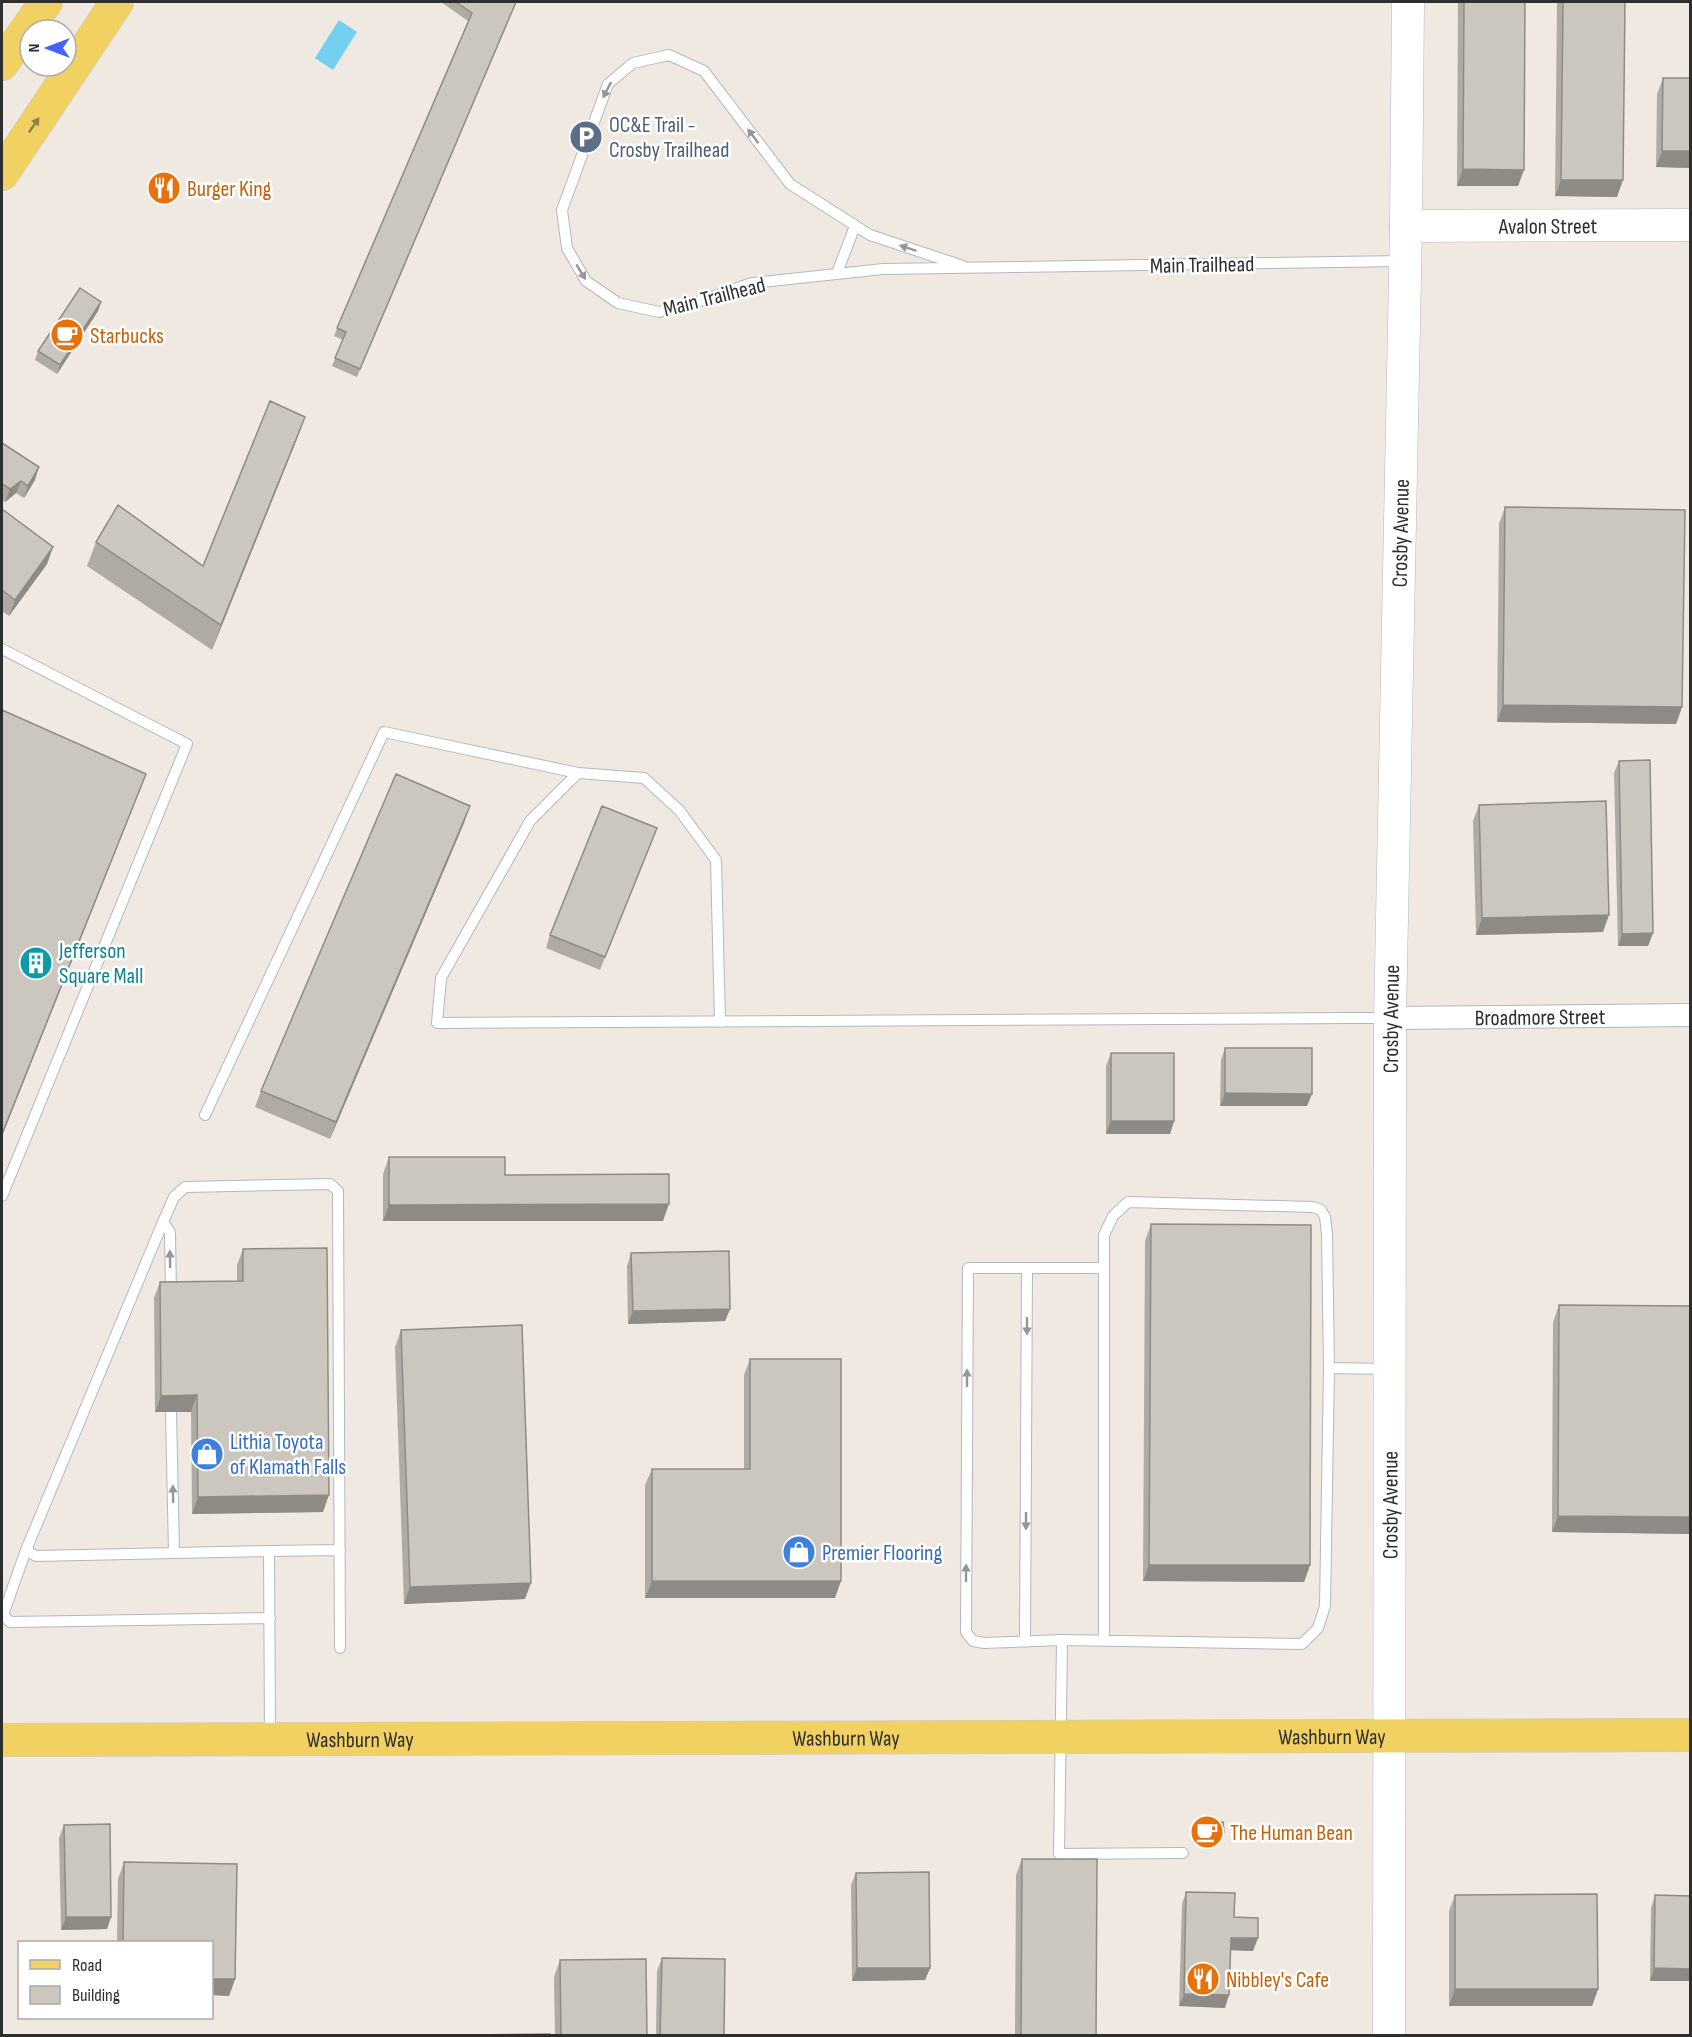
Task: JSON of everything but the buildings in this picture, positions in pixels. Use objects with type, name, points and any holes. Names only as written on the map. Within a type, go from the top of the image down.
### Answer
[{"type":"main road","points":[[2,64],[46,2]]},
{"type":"main road","points":[[2,174],[117,2]]},
{"type":"main road","name":"Washburn Way","points":[[2,1740],[1390,1734],[1690,1735]]},
{"type":"street","name":"Crosby Avenue","points":[[1389,2036],[1390,1018],[1406,226],[1408,2]]},
{"type":"street","name":"Avalon Street","points":[[1406,226],[1690,225]]},
{"type":"street","name":"Broadmore Street","points":[[1390,1018],[1690,1015]]},
{"type":"lane","name":"Main Trailhead","points":[[963,266],[870,235],[790,184],[704,71],[669,55],[633,63],[608,84],[562,210],[567,248],[586,281],[618,303],[659,312],[752,283],[883,269],[1405,261]]},
{"type":"lane","points":[[837,273],[855,226]]},
{"type":"lane","points":[[2,649],[187,744],[2,1196]]},
{"type":"lane","points":[[205,1115],[384,732],[578,772],[644,778],[679,810],[716,860],[720,1022]]},
{"type":"lane","points":[[578,772],[530,821],[447,967],[441,978],[437,1023],[1390,1018]]},
{"type":"lane","points":[[270,1618],[10,1622],[3,1615],[26,1550],[163,1222],[174,1197],[185,1187],[330,1184],[338,1191],[340,1648]]},
{"type":"lane","points":[[1104,1268],[968,1268],[966,1632],[973,1641],[984,1643],[1104,1641],[1302,1644],[1318,1628],[1325,1606],[1329,1368],[1325,1217],[1321,1210],[1301,1207],[1128,1202],[1113,1216],[1104,1235],[1104,1268],[1104,1641]]},
{"type":"lane","points":[[163,1222],[170,1232],[171,1298]]},
{"type":"lane","points":[[1025,1642],[1027,1268]]},
{"type":"lane","points":[[1329,1368],[1390,1369]]},
{"type":"lane","points":[[171,1412],[174,1553]]},
{"type":"lane","points":[[26,1550],[36,1556],[340,1550]]},
{"type":"lane","points":[[269,1551],[270,1739]]},
{"type":"lane","points":[[1062,1641],[1059,1854],[1183,1853]]},
{"type":"water","points":[[339,20],[357,32],[333,70],[315,58]]},
{"type":"place","name":"OC&E Trail - Crosby Trailhead","points":[[586,137]]},
{"type":"place","name":"Burger King","points":[[164,188]]},
{"type":"place","name":"Starbucks","points":[[67,335]]},
{"type":"place","name":"Jefferson Square Mall","points":[[36,963]]},
{"type":"place","name":"Lithia Toyota of Klamath Falls","points":[[207,1454]]},
{"type":"place","name":"Premier Flooring","points":[[799,1552]]},
{"type":"place","name":"The Human Bean","points":[[1207,1832]]},
{"type":"place","name":"Nibbley's Cafe","points":[[1203,1979]]}]
